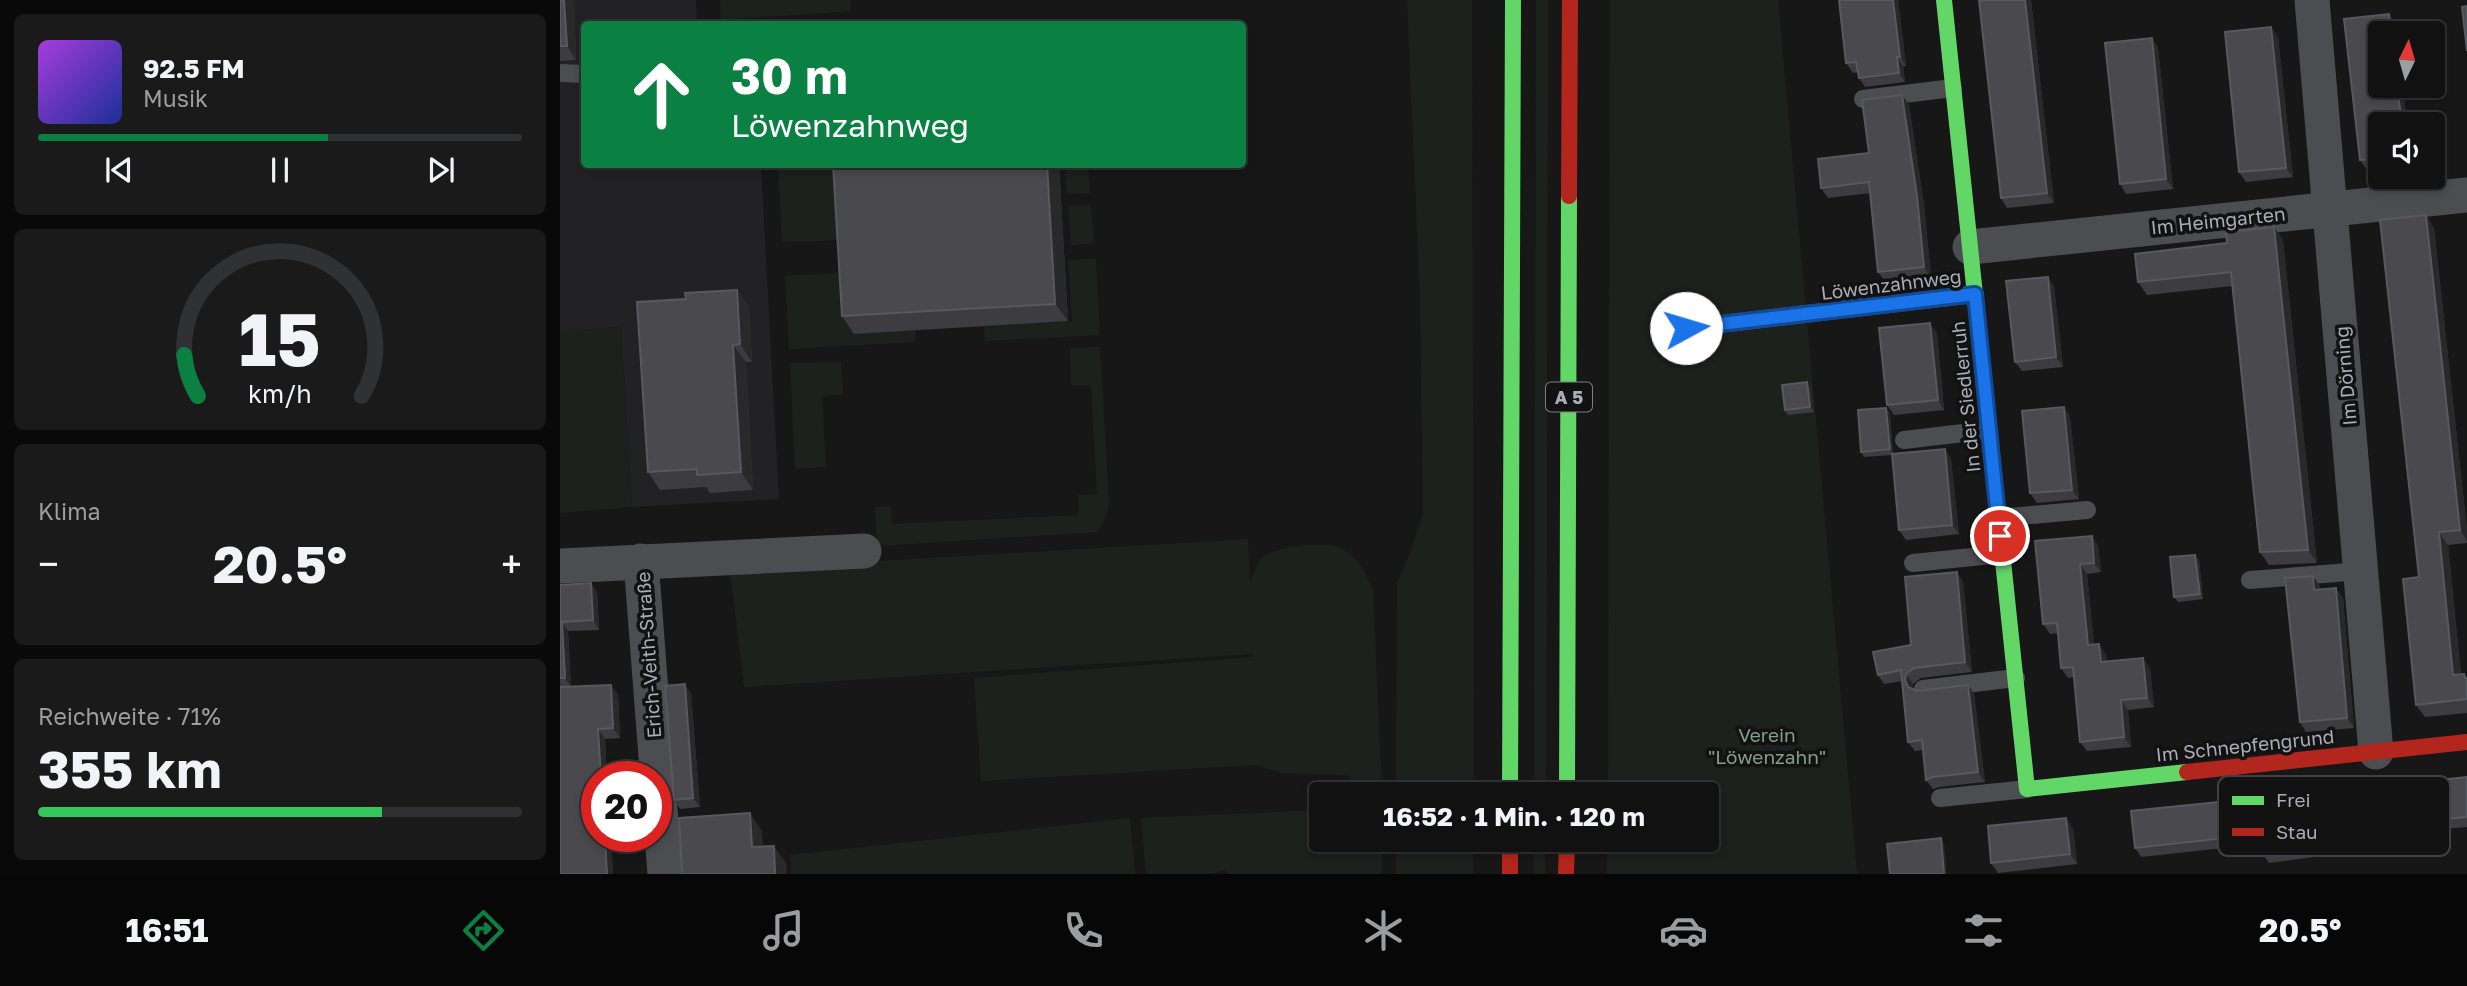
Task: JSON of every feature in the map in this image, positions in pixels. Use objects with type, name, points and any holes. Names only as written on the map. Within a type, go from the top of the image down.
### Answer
[{"type":"main road","points":[[1510,782],[1513,0]]},
{"type":"main road","name":"A 5","points":[[1567,782],[1570,0]]},
{"type":"main road","name":"In der Siedlerruh","points":[[1944,0],[2027,789]]},
{"type":"main road","name":"Im Schnepfengrund","points":[[2027,789],[2467,742]]},
{"type":"main road","points":[[1510,852],[1510,874]]},
{"type":"main road","points":[[1566,874],[1567,852]]},
{"type":"street","name":"Im Dörning","points":[[2312,0],[2376,752]]},
{"type":"street","name":"Im Heimgarten","points":[[1970,247],[2467,195]]},
{"type":"street","points":[[560,566],[863,551]]},
{"type":"street","name":"Erich-Veith-Straße","points":[[641,561],[665,874]]},
{"type":"lane","points":[[560,73],[581,74]]},
{"type":"lane","points":[[1863,99],[1953,88]]},
{"type":"lane","name":"Löwenzahnweg","points":[[1686,328],[1975,294]]},
{"type":"lane","points":[[1904,440],[1989,430]]},
{"type":"lane","points":[[1999,518],[2087,510]]},
{"type":"lane","points":[[1913,563],[2002,554]]},
{"type":"lane","points":[[2250,580],[2361,571]]},
{"type":"lane","points":[[1923,689],[2016,678]]},
{"type":"lane","points":[[1940,798],[2027,789]]},
{"type":"shaded area","points":[[560,0],[696,0],[697,21],[581,21],[581,168],[761,168],[779,499],[632,507],[621,327],[560,331]]},
{"type":"green space","points":[[720,0],[850,0],[851,11],[721,20]]},
{"type":"green space","points":[[1407,0],[1472,0],[1474,782],[1396,782],[1397,583],[1423,513],[1420,296]]},
{"type":"green space","points":[[1536,0],[1548,0],[1546,782],[1534,782]]},
{"type":"green space","name":"Verein \"Löwenzahn\"","points":[[1610,0],[1778,0],[1857,874],[1607,874],[1607,852],[1719,852],[1719,782],[1608,782]]},
{"type":"green space","points":[[778,168],[841,168],[845,240],[782,242]]},
{"type":"green space","points":[[1065,168],[1088,168],[1090,193],[1067,194]]},
{"type":"green space","points":[[1091,205],[1094,243],[1071,245],[1068,206]]},
{"type":"green space","points":[[1096,259],[1100,335],[985,341],[984,326],[1072,321],[1068,260]]},
{"type":"green space","points":[[839,273],[841,297],[915,327],[916,342],[789,349],[785,276]]},
{"type":"green space","points":[[621,327],[632,507],[560,513],[560,331]]},
{"type":"green space","points":[[1100,347],[1109,502],[1106,518],[1098,532],[877,546],[875,507],[891,506],[892,524],[1079,515],[1078,495],[1097,494],[1091,385],[1071,385],[1070,348]]},
{"type":"green space","points":[[841,362],[843,394],[822,396],[826,467],[795,469],[790,363]]},
{"type":"green space","points":[[1248,539],[1250,583],[1256,567],[1268,554],[1300,546],[1324,545],[1341,548],[1357,561],[1373,591],[1381,782],[1350,782],[1349,775],[1282,773],[1254,765],[981,781],[974,678],[1253,657],[1253,654],[744,687],[730,570]]},
{"type":"green space","points":[[1309,811],[1309,852],[1382,852],[1382,874],[1229,874],[1224,870],[1210,874],[1146,874],[1141,818]]},
{"type":"green space","points":[[1130,818],[1135,874],[791,874],[790,855]]},
{"type":"green space","points":[[1396,852],[1473,852],[1473,874],[1396,874]]},
{"type":"green space","points":[[1534,852],[1545,852],[1545,874],[1534,874]]},
{"type":"building","points":[[560,0],[564,0],[567,46],[560,46]]},
{"type":"building","points":[[1839,0],[1893,0],[1900,57],[1897,57],[1899,73],[1859,78],[1856,62],[1846,63]]},
{"type":"building","points":[[1979,0],[2025,0],[2047,193],[2001,198]]},
{"type":"building","points":[[2467,6],[2467,51],[2462,7]]},
{"type":"building","points":[[2389,14],[2390,21],[2368,21],[2368,98],[2399,98],[2400,112],[2368,112],[2368,159],[2360,160],[2344,19]]},
{"type":"building","points":[[2271,27],[2286,168],[2239,172],[2225,32]]},
{"type":"building","points":[[2152,38],[2166,179],[2120,184],[2105,43]]},
{"type":"building","points":[[1902,95],[1924,267],[1878,272],[1869,182],[1821,188],[1818,159],[1869,153],[1862,100]]},
{"type":"building","points":[[833,168],[1047,168],[1055,304],[842,316]]},
{"type":"building","points":[[2426,215],[2460,530],[2439,532],[2453,675],[2464,674],[2467,678],[2467,699],[2416,705],[2403,579],[2419,577],[2380,220]]},
{"type":"building","points":[[2274,227],[2308,550],[2260,552],[2231,272],[2138,282],[2135,254],[2227,243],[2226,232]]},
{"type":"building","points":[[2048,277],[2056,357],[2015,362],[2006,281]]},
{"type":"building","points":[[737,290],[740,344],[733,345],[741,472],[697,475],[697,469],[648,472],[637,302],[686,299],[685,293]]},
{"type":"building","points":[[1930,323],[1938,400],[1887,405],[1879,328]]},
{"type":"building","points":[[1807,382],[1810,407],[1785,410],[1782,385]]},
{"type":"building","points":[[2064,407],[2072,490],[2030,493],[2022,411]]},
{"type":"building","points":[[1886,408],[1890,449],[1861,452],[1858,410]]},
{"type":"building","points":[[1945,449],[1952,525],[1899,530],[1892,454]]},
{"type":"building","points":[[2092,536],[2094,563],[2080,564],[2088,645],[2099,644],[2101,662],[2143,658],[2147,698],[2121,700],[2124,737],[2080,742],[2073,667],[2061,668],[2057,623],[2043,624],[2035,541]]},
{"type":"building","points":[[2195,555],[2200,594],[2174,597],[2170,557]]},
{"type":"building","points":[[1957,572],[1965,662],[1914,668],[1906,674],[1905,680],[1908,687],[1917,691],[1968,685],[1978,772],[1926,780],[1922,740],[1908,742],[1901,670],[1878,675],[1873,652],[1911,645],[1905,577]]},
{"type":"building","points":[[2313,576],[2314,590],[2336,588],[2347,718],[2300,722],[2285,578]]},
{"type":"building","points":[[591,583],[593,620],[562,622],[565,678],[560,678],[560,585]]},
{"type":"building","points":[[685,684],[693,798],[674,800],[665,686]]},
{"type":"building","points":[[611,685],[613,728],[598,729],[600,761],[581,761],[581,852],[606,852],[607,874],[560,874],[560,687]]},
{"type":"building","points":[[2467,777],[2467,817],[2450,819],[2450,779]]},
{"type":"building","points":[[2218,802],[2218,839],[2135,848],[2131,811]]},
{"type":"building","points":[[750,813],[752,847],[774,846],[775,874],[682,874],[679,818]]},
{"type":"building","points":[[2066,818],[2070,854],[1991,863],[1988,826]]},
{"type":"building","points":[[1941,838],[1944,874],[1890,874],[1887,844]]},
{"type":"traffic: fast","points":[[1510,782],[1513,0]]},
{"type":"traffic: fast","points":[[1944,0],[2027,789],[2187,772]]},
{"type":"traffic: fast","points":[[1567,782],[1569,196]]},
{"type":"traffic: jam","points":[[1569,196],[1570,0]]},
{"type":"traffic: jam","points":[[2187,772],[2467,742]]},
{"type":"traffic: jam","points":[[1510,852],[1510,874]]},
{"type":"traffic: jam","points":[[1566,874],[1567,852]]},
{"type":"route","points":[[1686,328],[1975,294],[2000,536]]}]
